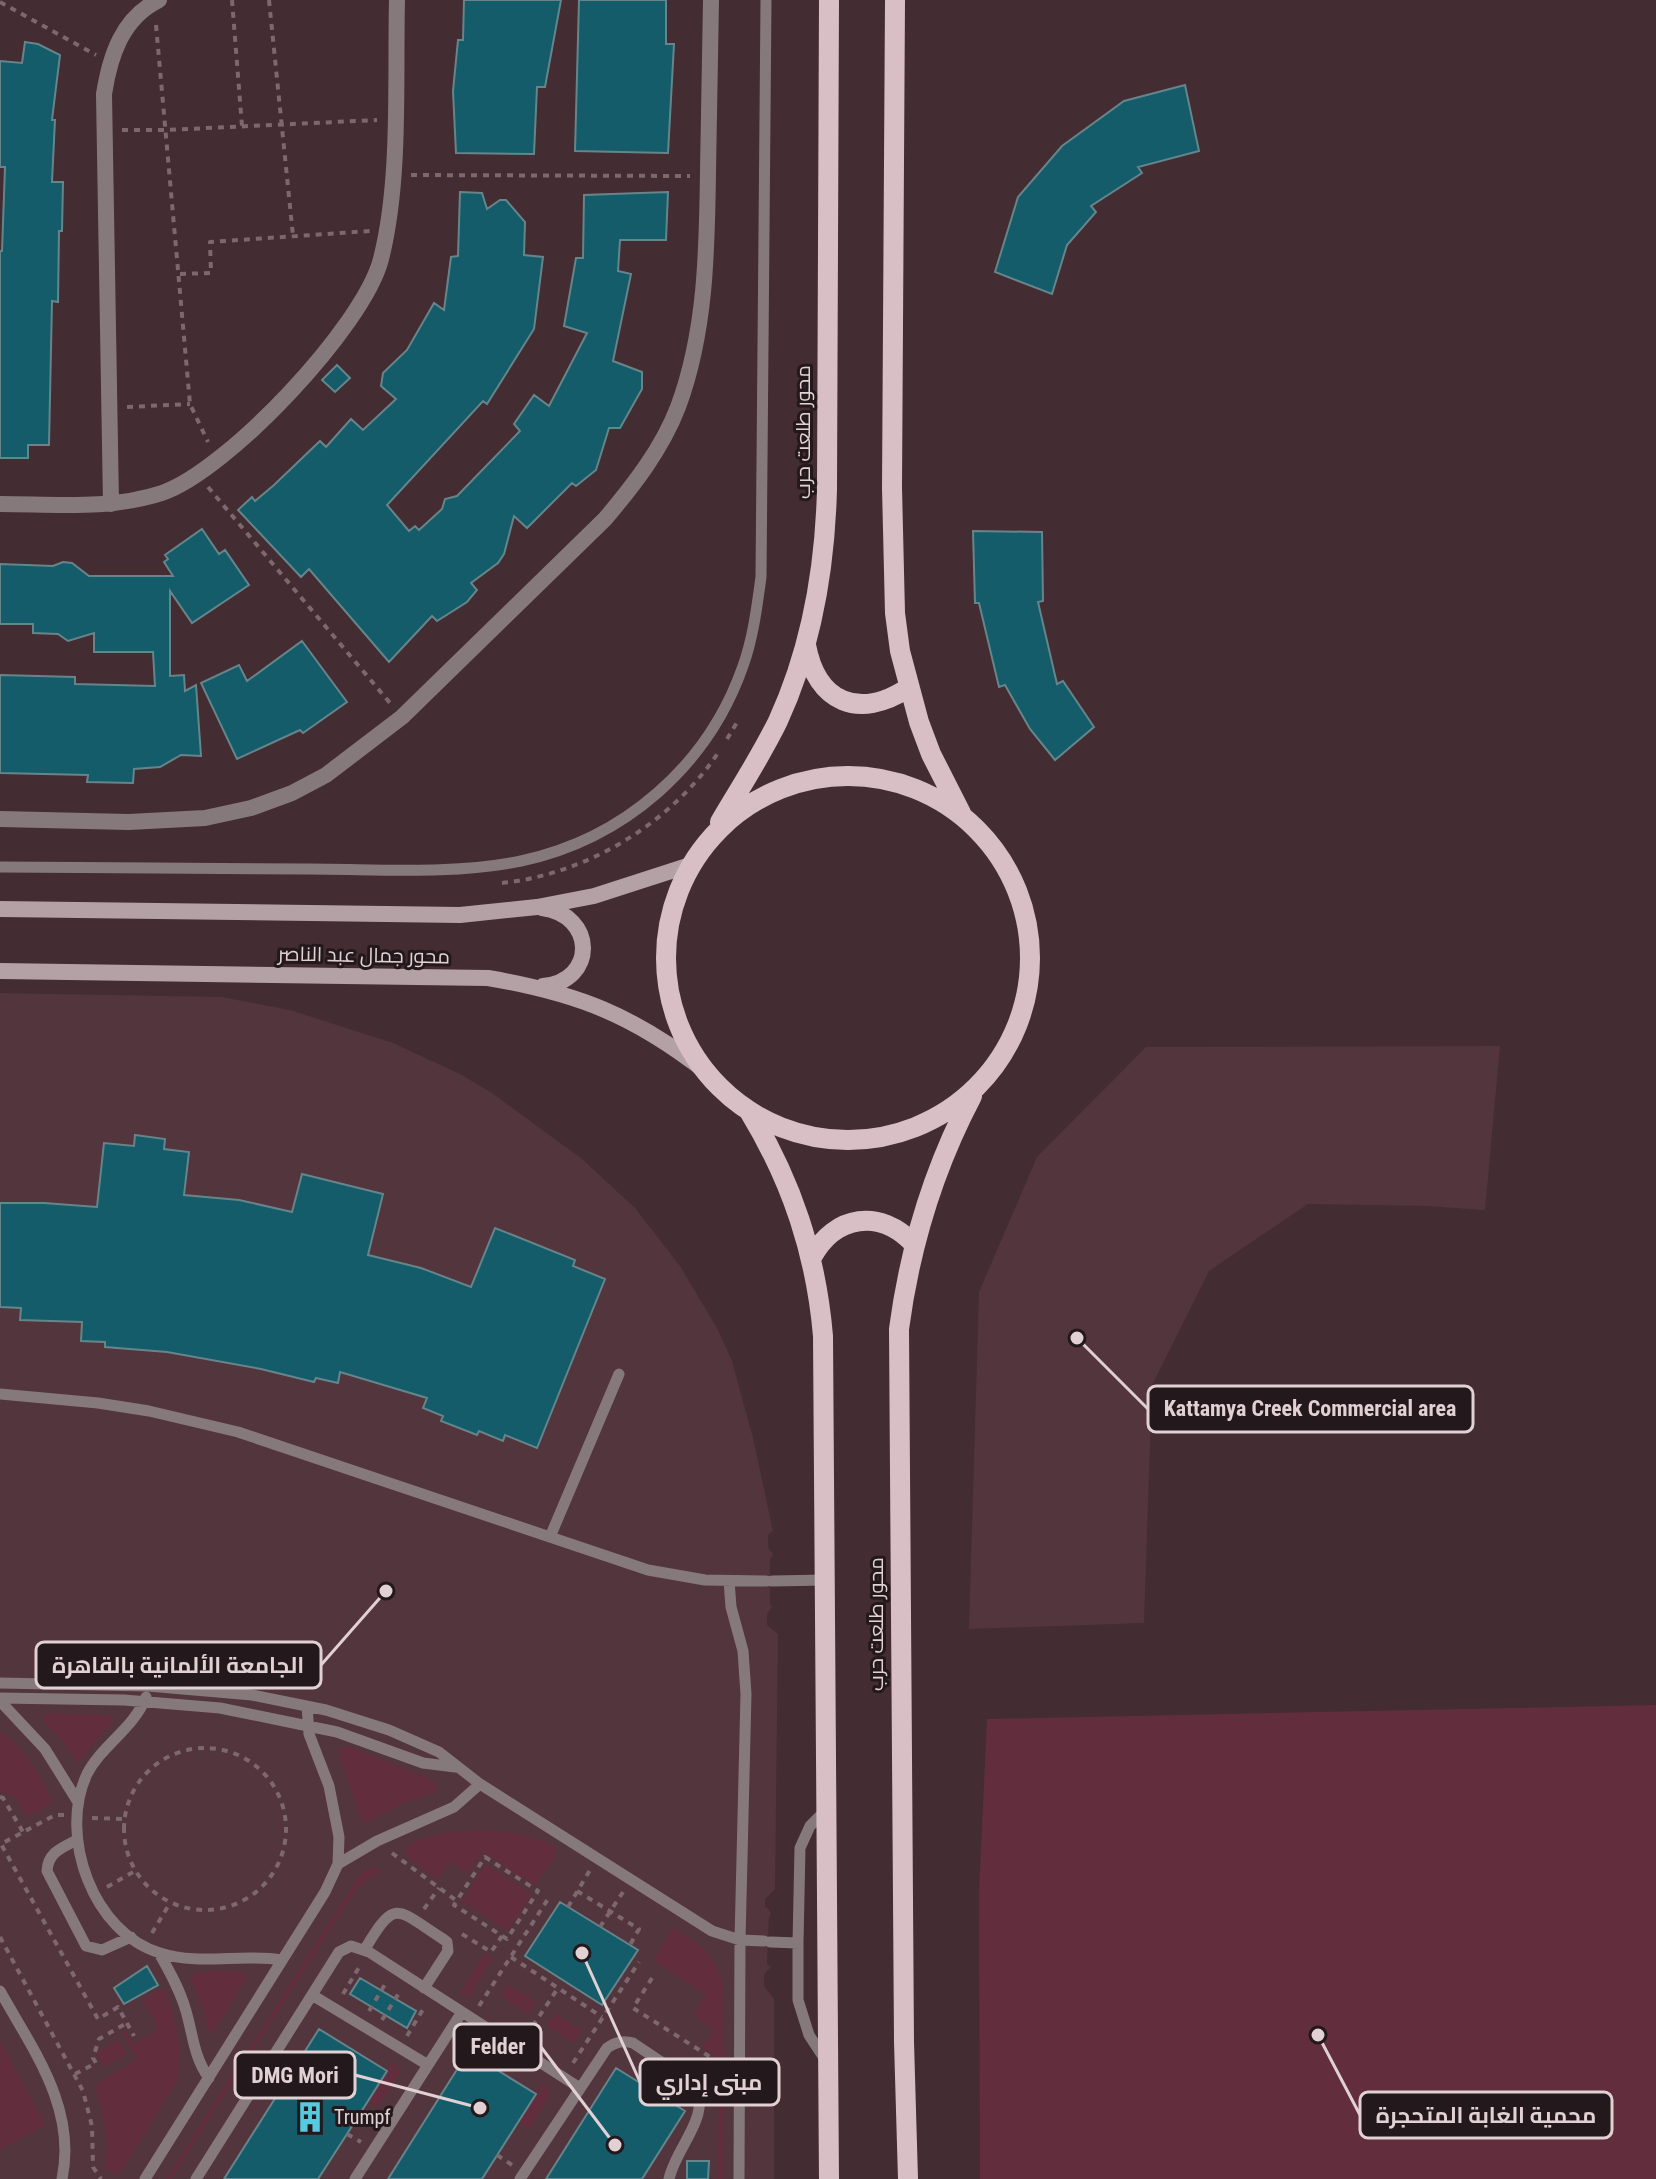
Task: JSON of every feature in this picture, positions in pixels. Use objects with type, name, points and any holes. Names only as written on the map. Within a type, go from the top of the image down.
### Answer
[{"type":"main road","name":"محور طلعت حرب","points":[[710,838],[760,756],[778,719],[806,645],[822,570],[826,532],[829,0]]},
{"type":"main road","points":[[895,0],[892,576],[900,651],[908,688],[931,754],[963,817]]},
{"type":"main road","points":[[806,645],[810,668],[823,687],[843,700],[866,705],[888,701],[908,688]]},
{"type":"main road","points":[[856,776],[913,788],[939,800],[963,817],[1002,860],[1025,914],[1030,944],[1027,989],[1014,1032],[999,1060],[979,1084],[955,1105],[928,1121],[899,1132],[867,1138],[835,1139],[776,1125],[749,1111],[725,1093],[688,1046],[675,1018],[667,989],[665,958],[668,926],[676,896],[690,865],[710,838],[734,815],[762,797],[793,784],[826,777],[856,776]]},
{"type":"main road","name":"محور جمال عبد الناصر","points":[[0,909],[460,915],[537,907],[626,887],[690,865]]},
{"type":"main road","points":[[534,986],[547,986],[565,980],[578,966],[583,948],[582,938],[573,921],[557,911],[537,907]]},
{"type":"main road","name":"محور جمال عبد الناصر","points":[[0,971],[488,978],[534,986],[587,1001],[649,1031],[705,1071]]},
{"type":"main road","name":"محور طلعت حرب","points":[[908,2179],[899,1329],[914,1244],[941,1161],[979,1084]]},
{"type":"main road","points":[[749,1111],[784,1174],[797,1207],[812,1257],[823,1336],[829,2179]]},
{"type":"main road","points":[[812,1257],[835,1229],[859,1221],[883,1223],[905,1235],[914,1244]]},
{"type":"street","points":[[0,504],[111,504],[165,492],[198,476],[217,461],[273,410],[315,363],[355,312],[381,262],[392,175],[397,0]]},
{"type":"street","points":[[0,819],[159,822],[205,818],[251,808],[292,793],[326,775],[402,717],[605,519],[655,453],[678,408],[691,359],[702,302],[707,240],[711,0]]},
{"type":"street","points":[[111,504],[104,94],[108,63],[119,39],[135,18],[157,1]]},
{"type":"lane","points":[[0,867],[426,869],[498,864],[552,853],[612,827],[657,795],[682,771],[702,745],[733,692],[751,638],[761,577],[766,0]]},
{"type":"lane","points":[[550,1537],[619,1374]]},
{"type":"lane","points":[[0,1394],[98,1403],[194,1420],[238,1432],[648,1570],[729,1581],[825,1580]]},
{"type":"lane","points":[[729,1581],[731,1607],[743,1651],[746,1694],[740,1940],[739,2179]]},
{"type":"lane","points":[[0,1683],[148,1686],[252,1695],[357,1719],[439,1752],[480,1784],[712,1931],[740,1940],[798,1943]]},
{"type":"lane","points":[[148,1686],[144,1701],[130,1722],[93,1763],[78,1802],[77,1840],[86,1877],[94,1894],[104,1910],[131,1937],[159,1953],[193,1958],[253,1956],[282,1960]]},
{"type":"lane","points":[[0,1699],[144,1701],[220,1708],[307,1725],[375,1744],[423,1763],[455,1767]]},
{"type":"lane","points":[[0,1699],[45,1749],[78,1802]]},
{"type":"lane","points":[[145,2179],[325,1892],[338,1864],[339,1837],[335,1810],[307,1725],[307,1706]]},
{"type":"lane","points":[[338,1864],[377,1841],[454,1807],[480,1784]]},
{"type":"lane","points":[[826,1809],[810,1826],[800,1848],[798,1943],[800,2009],[809,2035],[828,2065]]},
{"type":"lane","points":[[77,1840],[55,1851],[50,1857],[47,1871],[86,1946],[102,1950],[131,1937]]},
{"type":"lane","points":[[367,1951],[383,1919],[395,1913],[407,1916],[447,1942],[448,1951],[428,1991]]},
{"type":"lane","points":[[196,2179],[339,1952],[351,1946],[367,1951],[580,2088]]},
{"type":"lane","points":[[159,1953],[181,1996],[197,2056],[209,2078]]},
{"type":"lane","points":[[0,1991],[51,2082],[60,2108],[66,2135],[62,2179]]},
{"type":"lane","points":[[312,1995],[428,2065]]},
{"type":"lane","points":[[355,2179],[428,2065],[467,2015]]},
{"type":"lane","points":[[520,2179],[607,2048],[619,2041],[633,2043],[694,2084],[699,2092],[701,2110],[676,2155],[669,2179]]},
{"type":"path","points":[[232,0],[242,126]]},
{"type":"path","points":[[269,0],[293,236]]},
{"type":"path","points":[[157,1],[190,404],[217,461]]},
{"type":"path","points":[[0,2],[108,63]]},
{"type":"path","points":[[104,129],[166,130],[394,120]]},
{"type":"path","points":[[392,175],[708,176]]},
{"type":"path","points":[[180,274],[211,273],[210,242],[386,230]]},
{"type":"path","points":[[108,409],[190,404]]},
{"type":"path","points":[[198,476],[402,717]]},
{"type":"path","points":[[496,883],[571,866],[627,839],[698,779],[741,716]]},
{"type":"path","points":[[202,1748],[234,1753],[262,1771],[272,1783],[285,1813],[285,1846],[272,1875],[249,1898],[218,1909],[202,1910],[170,1902],[151,1889],[135,1871],[126,1846],[124,1820],[135,1789],[156,1764],[186,1750],[202,1748]]},
{"type":"path","points":[[0,1797],[23,1832]]},
{"type":"path","points":[[377,1841],[457,1901]]},
{"type":"path","points":[[485,1857],[538,1891],[507,1939],[454,1905],[457,1901],[485,1857]]},
{"type":"path","points":[[568,1907],[598,1858]]},
{"type":"path","points":[[94,1894],[135,1871]]},
{"type":"path","points":[[600,1927],[631,1880]]},
{"type":"path","points":[[429,1901],[439,1888]]},
{"type":"path","points":[[577,1891],[639,1929],[630,1945]]},
{"type":"path","points":[[467,2015],[511,1957],[548,1899]]},
{"type":"path","points":[[145,1946],[170,1902]]},
{"type":"path","points":[[447,1942],[455,1930],[491,1952],[502,1936]]},
{"type":"path","points":[[0,1937],[75,2075],[88,2106],[93,2167],[101,2179]]},
{"type":"path","points":[[334,2008],[367,1951]]},
{"type":"path","points":[[511,1957],[603,2018]]},
{"type":"path","points":[[563,2078],[639,1962]]},
{"type":"path","points":[[361,2024],[395,1969]]},
{"type":"path","points":[[374,2033],[409,1978]]},
{"type":"path","points":[[652,1978],[633,2008],[719,2065]]},
{"type":"path","points":[[537,2019],[558,1988]]},
{"type":"path","points":[[399,2048],[428,1991]]},
{"type":"path","points":[[75,2075],[96,2063],[93,2058],[99,2039],[127,2023]]},
{"type":"path","points":[[361,2142],[369,2130]]},
{"type":"shaded area","points":[[0,993],[221,997],[290,1010],[393,1043],[460,1074],[492,1093],[582,1159],[635,1208],[680,1266],[717,1328],[732,1361],[773,1531],[768,1535],[768,1548],[773,1554],[770,1560],[772,1607],[767,1614],[767,1625],[778,1634],[775,1889],[765,1899],[765,1907],[771,1914],[767,1964],[771,1967],[764,1974],[764,1986],[774,1999],[774,2179],[0,2179]]},
{"type":"shaded area","points":[[1500,1046],[1485,1210],[1308,1204],[1209,1271],[1152,1385],[1144,1623],[969,1629],[979,1292],[1037,1157],[1146,1047]]},
{"type":"shaded area","points":[[1656,1705],[1656,2179],[980,2179],[979,1892],[987,1719]]},
{"type":"shaded area","points":[[46,1713],[109,1715],[114,1720],[78,1763],[44,1722]]},
{"type":"shaded area","points":[[0,1731],[25,1754],[53,1803],[27,1817],[15,1797],[0,1792]]},
{"type":"shaded area","points":[[348,1746],[433,1780],[437,1785],[436,1792],[401,1804],[368,1822],[362,1821],[339,1754],[342,1747]]},
{"type":"shaded area","points":[[476,1830],[517,1833],[554,1844],[556,1855],[534,1886],[483,1852],[468,1873],[449,1862],[437,1880],[406,1856],[407,1847],[422,1839]]},
{"type":"shaded area","points":[[485,1864],[532,1894],[508,1931],[462,1901]]},
{"type":"shaded area","points":[[379,1868],[379,1874],[370,1877],[356,1890],[171,2179],[166,2179],[359,1876],[368,1869]]},
{"type":"shaded area","points":[[673,1927],[705,1951],[721,1976],[724,1987],[723,2060],[702,2048],[714,2030],[693,2015],[706,1995],[653,1960]]},
{"type":"shaded area","points":[[485,1953],[493,1958],[468,1997],[460,1993]]},
{"type":"shaded area","points":[[243,1971],[247,1978],[214,2031],[208,2031],[192,1976],[199,1972]]},
{"type":"shaded area","points":[[508,1984],[536,2002],[528,2014],[501,1996]]},
{"type":"shaded area","points":[[163,1988],[178,2033],[177,2081],[123,2169],[116,2174],[104,2167],[106,2136],[94,2086],[137,2059],[122,2032],[125,2030],[134,2044],[156,2032],[157,2025],[142,2000]]},
{"type":"shaded area","points":[[555,2014],[582,2031],[574,2043],[547,2026]]},
{"type":"shaded area","points":[[119,2040],[127,2054],[104,2067],[96,2053]]},
{"type":"shaded area","points":[[0,2041],[46,2125],[0,2149]]},
{"type":"shaded area","points":[[392,2063],[400,2073],[378,2107],[368,2101]]},
{"type":"shaded area","points":[[719,2070],[724,2072],[724,2179],[718,2179]]},
{"type":"shaded area","points":[[542,2084],[548,2087],[550,2095],[529,2129],[518,2122]]},
{"type":"building","points":[[464,0],[561,0],[545,87],[537,87],[534,154],[456,153],[453,91],[458,40],[463,40]]},
{"type":"building","points":[[579,0],[666,0],[666,44],[674,44],[668,153],[575,151]]},
{"type":"building","points":[[25,42],[38,44],[60,55],[52,120],[55,120],[52,182],[63,182],[58,302],[52,301],[49,445],[28,445],[28,458],[0,458],[0,251],[5,167],[0,167],[0,61],[22,63]]},
{"type":"building","points":[[1185,85],[1199,151],[1138,167],[1142,173],[1091,206],[1096,212],[1067,245],[1052,294],[995,272],[1018,197],[1062,146],[1124,101]]},
{"type":"building","points":[[460,192],[482,193],[487,209],[500,200],[506,200],[525,222],[524,255],[543,257],[534,329],[487,404],[483,401],[387,505],[409,531],[415,526],[419,530],[442,509],[445,499],[457,496],[520,431],[514,424],[534,395],[549,406],[587,333],[564,326],[576,258],[583,258],[584,195],[668,192],[666,240],[620,240],[618,271],[631,274],[613,361],[642,372],[642,389],[620,428],[609,428],[596,470],[576,486],[572,483],[527,528],[514,516],[504,554],[498,563],[471,583],[477,590],[467,602],[437,621],[432,616],[389,662],[309,569],[301,577],[238,510],[252,497],[255,501],[320,441],[326,447],[351,419],[363,430],[396,399],[381,386],[383,373],[407,350],[434,303],[444,310],[451,257],[458,256]]},
{"type":"building","points":[[337,365],[350,378],[335,392],[322,380]]},
{"type":"building","points":[[202,529],[219,554],[225,550],[249,585],[192,623],[170,591],[170,676],[184,675],[185,691],[196,685],[201,756],[181,755],[160,767],[134,769],[133,783],[87,782],[88,775],[0,773],[0,675],[75,677],[75,684],[155,686],[153,652],[94,652],[94,633],[68,641],[58,634],[33,633],[33,624],[0,624],[0,564],[53,566],[63,562],[72,563],[89,576],[173,576],[164,562],[168,559],[165,555]]},
{"type":"building","points":[[973,531],[1042,532],[1043,601],[1038,602],[1057,684],[1063,681],[1094,727],[1055,760],[1030,729],[1005,685],[999,687],[979,603],[975,603]]},
{"type":"building","points":[[302,641],[347,702],[303,733],[300,730],[237,759],[201,683],[239,665],[247,681]]},
{"type":"building","points":[[135,1135],[165,1139],[164,1149],[189,1152],[184,1195],[239,1200],[292,1212],[302,1174],[383,1194],[368,1255],[421,1268],[471,1287],[495,1228],[575,1260],[573,1266],[605,1279],[537,1448],[505,1435],[503,1441],[479,1431],[477,1435],[441,1421],[443,1416],[423,1408],[427,1398],[340,1372],[338,1383],[316,1378],[314,1382],[167,1352],[105,1347],[105,1342],[81,1341],[82,1322],[20,1320],[21,1308],[0,1307],[0,1203],[97,1207],[104,1143],[134,1146]]},
{"type":"building","points":[[560,1902],[638,1950],[602,2005],[525,1956]]},
{"type":"building","points":[[147,1966],[158,1985],[124,2004],[114,1988]]},
{"type":"building","points":[[360,1978],[416,2011],[407,2028],[350,1994]]},
{"type":"building","name":"Trumpf","points":[[319,2029],[387,2071],[318,2179],[224,2179]]},
{"type":"building","points":[[468,2052],[536,2094],[482,2179],[388,2179]]},
{"type":"building","points":[[616,2068],[685,2111],[642,2179],[546,2179]]},
{"type":"building","points":[[687,2161],[709,2161],[708,2179],[687,2179]]},
{"type":"place","name":"Kattamya Creek Commercial area","points":[[1077,1338]]},
{"type":"place","name":"الجامعة الألمانية بالقاهرة","points":[[386,1591]]},
{"type":"place","name":"مبنى إداري","points":[[582,1953]]},
{"type":"place","name":"محمية الغابة المتحجرة","points":[[1318,2035]]},
{"type":"place","name":"DMG Mori","points":[[480,2108]]},
{"type":"place","name":"Trumpf","points":[[310,2117]]},
{"type":"place","name":"Felder","points":[[615,2145]]}]
